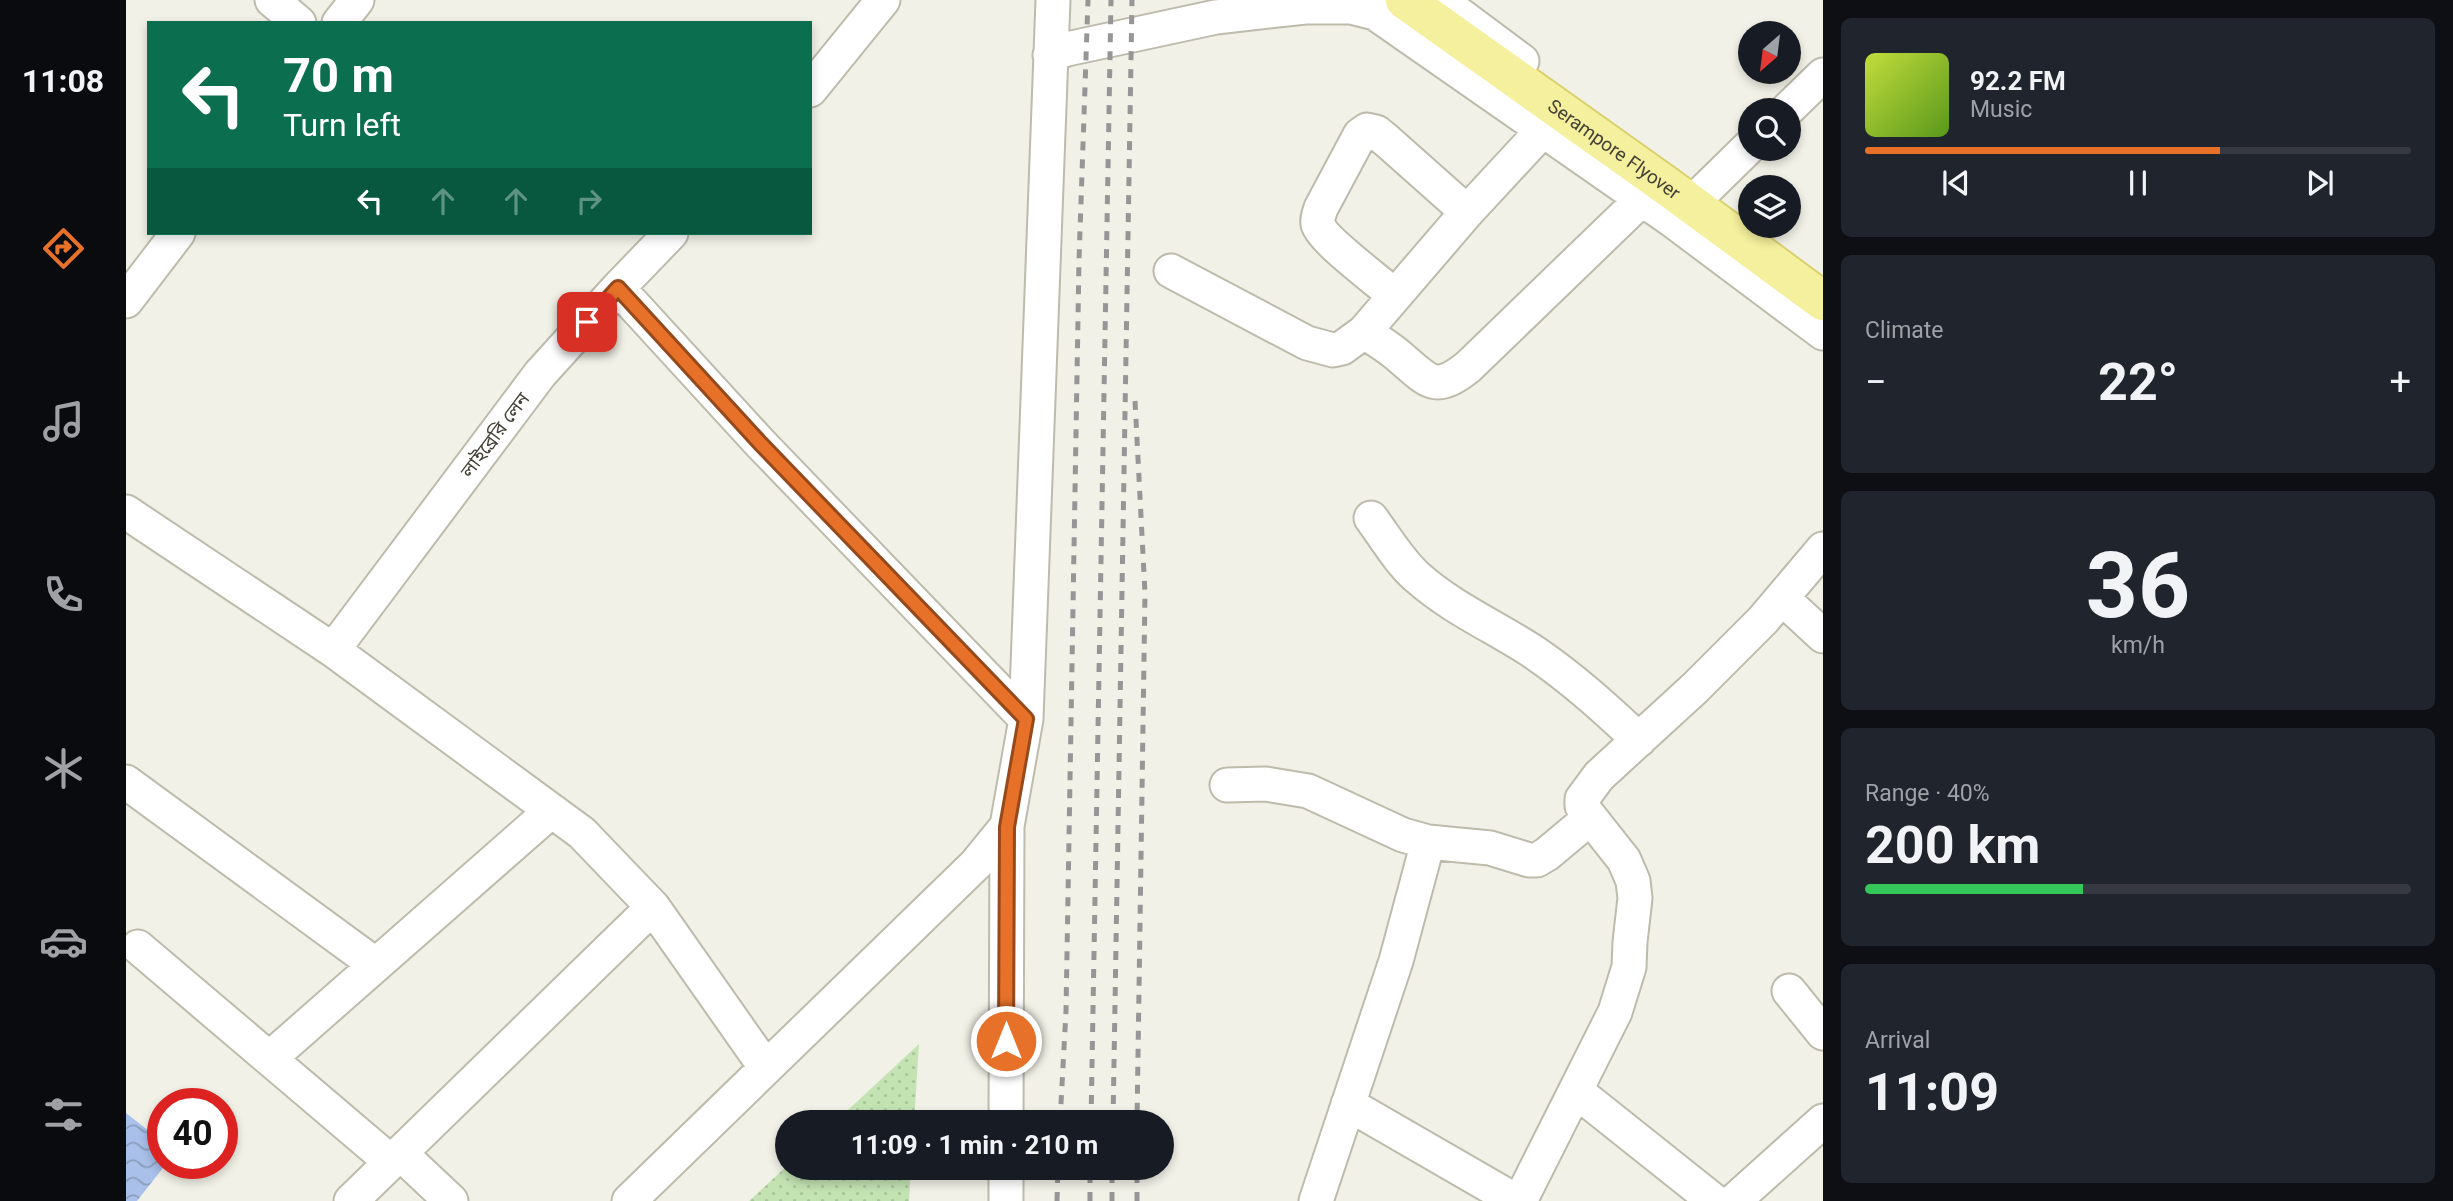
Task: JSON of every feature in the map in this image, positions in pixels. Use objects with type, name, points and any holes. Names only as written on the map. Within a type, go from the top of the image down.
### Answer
[{"type":"main road","name":"Serampore Flyover","points":[[1405,0],[1823,301]]},
{"type":"street","points":[[272,0],[297,21]]},
{"type":"street","points":[[340,21],[356,0]]},
{"type":"street","points":[[812,88],[883,0]]},
{"type":"street","points":[[1006,1110],[1007,827],[1026,719],[1053,0]]},
{"type":"street","points":[[1440,0],[1823,282]]},
{"type":"street","points":[[1050,55],[1067,48],[1216,17],[1305,7],[1361,9],[1375,13],[1642,199],[1823,333]]},
{"type":"street","points":[[1799,98],[1823,75]]},
{"type":"street","points":[[1395,296],[1328,239],[1318,226],[1321,208],[1360,135],[1367,130],[1376,132],[1467,212]]},
{"type":"street","points":[[1171,271],[1307,343],[1333,350],[1342,348],[1364,332],[1467,212],[1543,130]]},
{"type":"street","points":[[1702,193],[1738,158]]},
{"type":"street","points":[[1364,332],[1394,352],[1420,376],[1432,382],[1451,380],[1468,368],[1642,199]]},
{"type":"street","points":[[126,301],[176,235]]},
{"type":"street","name":"লাইব্রেরি লেন","points":[[333,650],[540,374],[669,235]]},
{"type":"street","points":[[618,288],[760,443],[1026,719]]},
{"type":"street","points":[[126,512],[333,650],[582,833],[653,907],[766,1068]]},
{"type":"street","points":[[1371,518],[1424,583],[1463,612],[1537,654],[1597,700],[1639,740]]},
{"type":"street","points":[[1348,1104],[1518,1201],[1615,1012],[1629,967],[1635,898],[1633,881],[1624,860],[1582,806],[1582,799],[1599,776],[1695,688],[1782,598],[1823,549]]},
{"type":"street","points":[[1782,598],[1823,636]]},
{"type":"street","points":[[126,782],[376,965]]},
{"type":"street","points":[[1227,785],[1266,784],[1308,791],[1380,826],[1428,842],[1490,848],[1529,860],[1537,860],[1590,818]]},
{"type":"street","points":[[270,1058],[551,811]]},
{"type":"street","points":[[629,1201],[976,864],[1007,827]]},
{"type":"street","points":[[1316,1201],[1396,961],[1428,842]]},
{"type":"street","points":[[351,1201],[653,907]]},
{"type":"street","points":[[138,947],[270,1058],[451,1201]]},
{"type":"street","points":[[1790,991],[1823,1032]]},
{"type":"street","points":[[1576,1091],[1714,1201]]},
{"type":"street","points":[[1734,1201],[1823,1121]]},
{"type":"street","points":[[1006,1180],[1006,1201]]},
{"type":"green space","points":[[919,1044],[915,1110],[848,1110]]},
{"type":"green space","points":[[775,1177],[775,1180],[910,1180],[909,1201],[749,1201]]},
{"type":"water","points":[[126,1113],[147,1129],[147,1179],[154,1179],[137,1201],[126,1201]]},
{"type":"railway","points":[[1061,1110],[1066,1011],[1079,260],[1088,0]]},
{"type":"railway","points":[[1091,1110],[1111,0]]},
{"type":"railway","points":[[1113,1110],[1132,0]]},
{"type":"railway","points":[[1135,401],[1145,593],[1137,1110]]},
{"type":"railway","points":[[1057,1201],[1058,1180]]},
{"type":"railway","points":[[1090,1180],[1090,1201]]},
{"type":"railway","points":[[1112,1180],[1112,1201]]},
{"type":"railway","points":[[1137,1180],[1137,1201]]},
{"type":"route","points":[[587,322],[618,288],[760,443],[1026,719],[1007,827],[1006,1041]]}]
